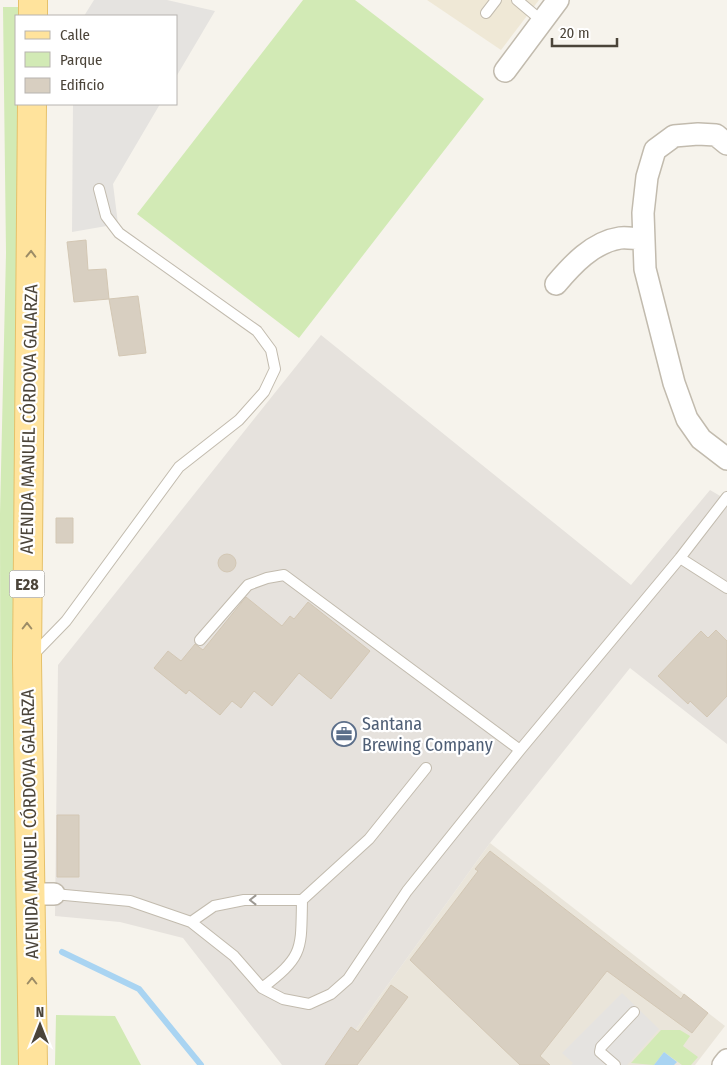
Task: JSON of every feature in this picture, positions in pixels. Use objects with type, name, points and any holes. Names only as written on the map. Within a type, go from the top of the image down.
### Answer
[{"type":"main road","points":[[33,0],[33,15]]},
{"type":"main road","name":"AVENIDA MANUEL CÓRDOVA GALARZA","points":[[32,105],[27,661],[43,894],[32,1065]]},
{"type":"street","points":[[505,72],[558,0]]},
{"type":"street","points":[[727,144],[716,135],[698,134],[674,136],[655,150],[647,177],[643,213],[645,269],[674,383],[687,419],[700,439],[713,447],[727,460]]},
{"type":"street","points":[[556,284],[576,262],[606,242],[620,238],[644,239]]},
{"type":"street","points":[[723,1065],[727,1060]]},
{"type":"lane","points":[[486,13],[496,0]]},
{"type":"lane","points":[[517,0],[542,20]]},
{"type":"lane","points":[[27,661],[66,622],[179,468],[239,420],[264,392],[275,370],[271,350],[257,331],[118,233],[106,216],[100,190]]},
{"type":"lane","points":[[43,894],[130,900],[191,922],[234,956],[262,988],[282,999],[309,1004],[331,994],[348,979],[407,891],[520,750],[680,558],[727,497]]},
{"type":"lane","points":[[680,558],[727,588]]},
{"type":"lane","points":[[200,640],[248,586],[267,578],[284,576],[520,750]]},
{"type":"lane","points":[[191,922],[214,906],[244,900],[302,900],[369,838],[426,768]]},
{"type":"lane","points":[[262,988],[284,972],[300,946],[302,900]]},
{"type":"lane","points":[[615,1065],[600,1052],[601,1047],[634,1012]]},
{"type":"shaded area","points":[[94,0],[167,0],[215,11],[178,74],[178,15],[85,15]]},
{"type":"shaded area","points":[[427,0],[539,0],[501,50]]},
{"type":"shaded area","points":[[73,105],[159,105],[113,184],[118,224],[72,232]]},
{"type":"shaded area","points":[[321,335],[631,585],[710,490],[727,500],[727,744],[630,668],[490,843],[330,1065],[282,1065],[183,938],[120,922],[55,916],[58,665]]},
{"type":"shaded area","points":[[490,843],[725,1026],[695,1065],[330,1065]]},
{"type":"shaded area","points":[[622,993],[659,1029],[627,1065],[571,1065],[573,1063],[562,1053]]},
{"type":"green space","points":[[303,0],[355,0],[484,99],[299,338],[137,214]]},
{"type":"green space","points":[[3,7],[23,7],[23,15],[15,15],[15,105],[23,105],[14,659],[16,839],[21,1011],[18,1065],[1,1065],[0,514],[6,253]]},
{"type":"green space","points":[[56,1015],[115,1016],[141,1065],[55,1065]]},
{"type":"green space","points":[[661,1030],[680,1030],[690,1036],[683,1046],[698,1057],[691,1065],[682,1065],[664,1052],[654,1065],[631,1063]]},
{"type":"water","points":[[664,1052],[677,1062],[674,1065],[654,1065]]},
{"type":"building","points":[[86,240],[88,270],[106,269],[109,299],[74,302],[67,242]]},
{"type":"building","points":[[138,296],[146,353],[119,356],[109,299]]},
{"type":"building","points":[[56,518],[73,518],[73,543],[56,543]]},
{"type":"building","points":[[227,554],[233,557],[236,563],[233,569],[227,572],[221,569],[218,563],[221,557]]},
{"type":"building","points":[[246,597],[282,626],[290,616],[294,619],[308,602],[370,651],[331,699],[299,673],[272,706],[254,691],[241,708],[232,701],[220,715],[189,690],[186,694],[154,668],[168,651],[181,661],[195,644],[203,650]]},
{"type":"building","points":[[716,630],[727,641],[727,696],[707,717],[690,701],[688,704],[658,676],[701,631],[708,638]]},
{"type":"building","points":[[57,815],[79,815],[79,877],[57,877]]},
{"type":"building","points":[[490,851],[681,999],[684,994],[708,1013],[692,1033],[607,971],[540,1056],[550,1065],[520,1065],[410,960],[478,871],[475,869]]},
{"type":"building","points":[[391,985],[408,997],[357,1065],[325,1065],[351,1027],[358,1032]]},
{"type":"waterway","points":[[62,952],[139,989],[201,1065]]},
{"type":"place","name":"Santana Brewing Company","points":[[344,734]]}]
